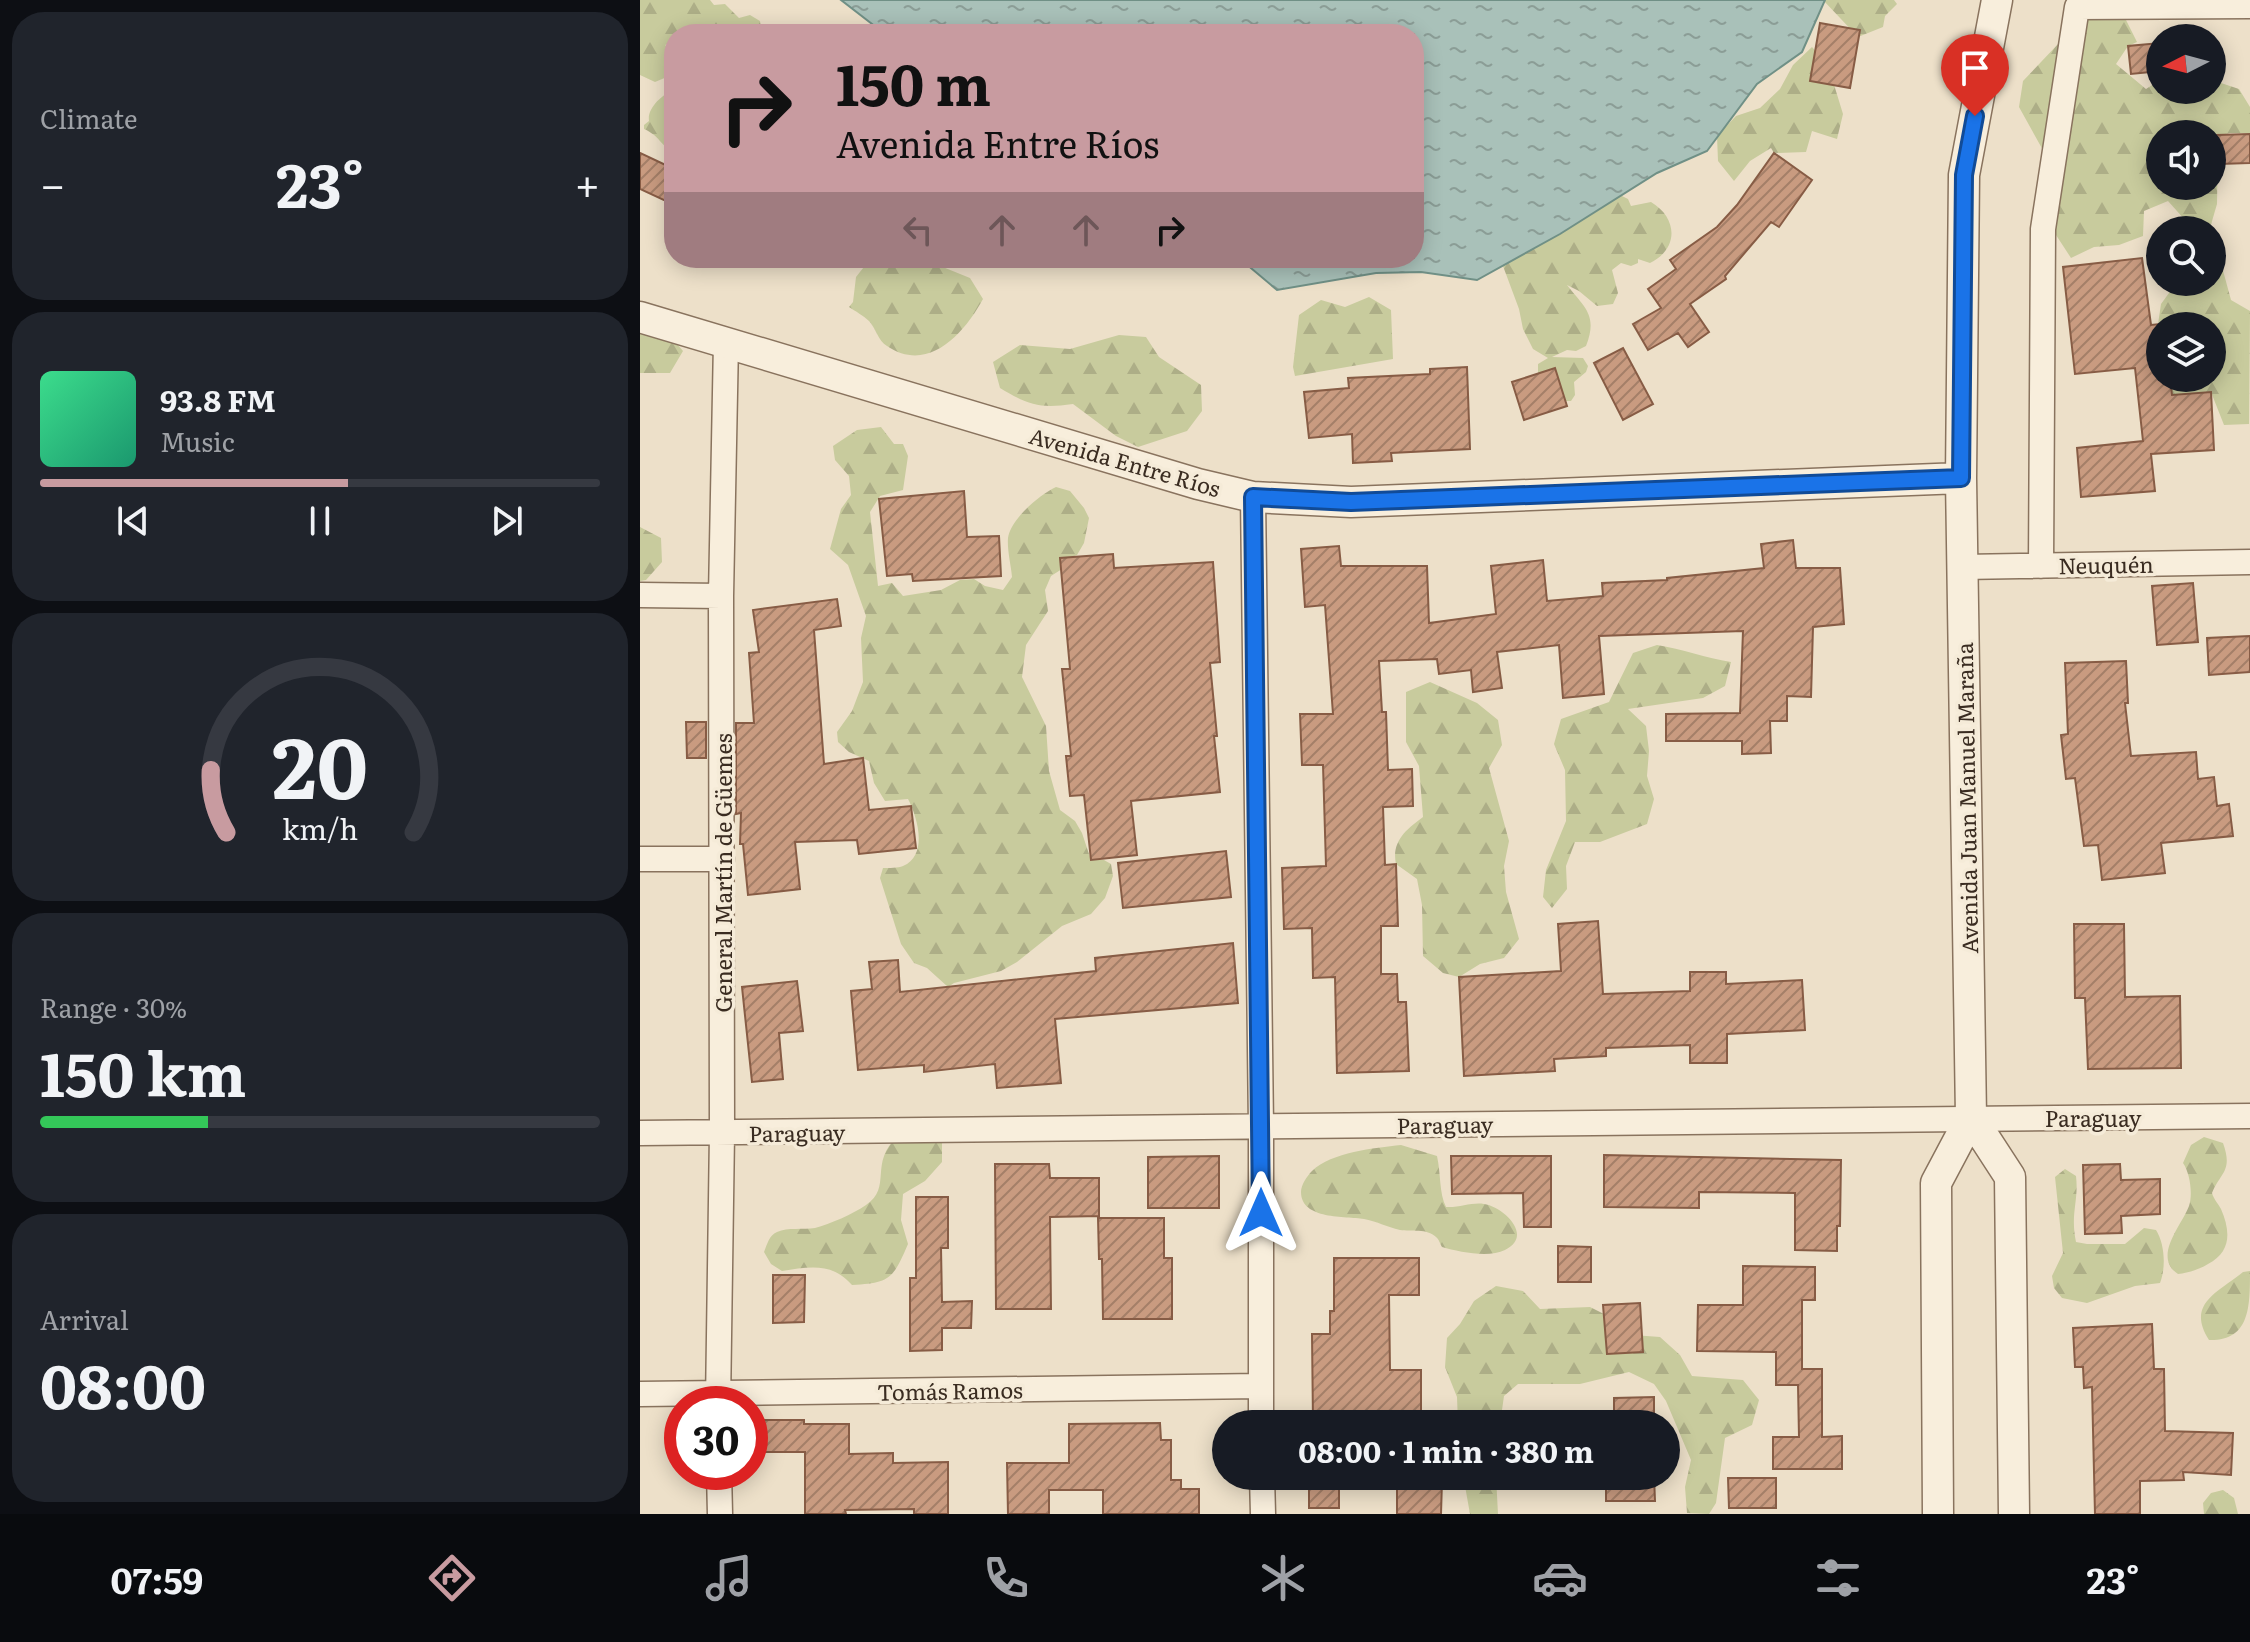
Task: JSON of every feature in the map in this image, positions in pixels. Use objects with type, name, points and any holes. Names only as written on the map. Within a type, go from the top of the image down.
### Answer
[{"type":"street","name":"Avenida Juan Manuel Maraña","points":[[1938,1514],[1936,1183],[1971,1117],[1961,478],[1964,175],[1997,0]]},
{"type":"street","points":[[2041,566],[2043,229],[2077,7],[2250,6]]},
{"type":"street","name":"Avenida Entre Ríos","points":[[640,317],[1198,484],[1253,497],[1351,502],[1961,478]]},
{"type":"street","name":"General Martín de Güemes","points":[[718,1386],[722,1133],[721,596],[726,342]]},
{"type":"street","points":[[1253,497],[1261,1127],[1261,1410]]},
{"type":"street","name":"Neuquén","points":[[1963,567],[2250,562]]},
{"type":"street","points":[[640,595],[721,596]]},
{"type":"street","points":[[640,859],[722,859]]},
{"type":"street","name":"Paraguay","points":[[640,1133],[2250,1116]]},
{"type":"street","points":[[1971,1117],[2010,1177],[2014,1514]]},
{"type":"street","name":"Tomás Ramos","points":[[768,1397],[1260,1386]]},
{"type":"street","name":"Tomás Ramos","points":[[640,1394],[664,1395]]},
{"type":"street","points":[[719,1490],[720,1514]]},
{"type":"street","points":[[1262,1490],[1263,1514]]},
{"type":"green space","points":[[640,0],[710,0],[714,5],[725,4],[739,18],[750,15],[760,21],[760,24],[664,24],[664,78],[655,82],[640,75]]},
{"type":"green space","points":[[1823,0],[1894,0],[1897,4],[1885,16],[1883,27],[1858,37]]},
{"type":"green space","points":[[2102,15],[2126,20],[2137,42],[2128,46],[2116,64],[2146,89],[2146,104],[2226,104],[2226,85],[2239,89],[2250,107],[2250,133],[2226,134],[2226,120],[2146,120],[2146,200],[2217,200],[2214,216],[2181,216],[2168,201],[2144,211],[2143,236],[2119,245],[2094,247],[2071,258],[2056,235],[2037,186],[2044,152],[2019,107],[2023,81],[2077,24]]},
{"type":"green space","points":[[1812,47],[1828,65],[1843,114],[1837,139],[1812,131],[1806,152],[1774,153],[1771,148],[1750,161],[1734,181],[1718,161],[1717,136],[1736,116],[1760,108],[1780,89],[1793,65]]},
{"type":"green space","points":[[664,96],[664,145],[644,129],[656,102]]},
{"type":"green space","points":[[1614,192],[1628,199],[1631,206],[1651,202],[1660,209],[1670,225],[1670,242],[1666,250],[1650,263],[1638,259],[1638,263],[1631,266],[1621,263],[1612,270],[1618,293],[1613,304],[1597,306],[1567,285],[1588,312],[1591,327],[1586,346],[1552,357],[1583,358],[1588,366],[1586,372],[1574,382],[1575,395],[1571,401],[1563,401],[1538,378],[1538,364],[1548,358],[1533,349],[1523,329],[1500,258]]},
{"type":"green space","points":[[863,268],[945,268],[970,278],[983,299],[966,325],[943,346],[930,353],[902,353],[884,344],[869,321],[849,307],[853,302],[856,277]]},
{"type":"green space","points":[[2226,282],[2231,300],[2250,311],[2249,424],[2224,425],[2211,392],[2226,392],[2226,312],[2160,312],[2167,296],[2226,296]]},
{"type":"green space","points":[[1369,297],[1391,310],[1393,359],[1295,376],[1293,367],[1299,315],[1321,300],[1345,307]]},
{"type":"green space","points":[[640,326],[666,331],[683,351],[670,373],[640,373]]},
{"type":"green space","points":[[1119,335],[1146,337],[1159,357],[1201,385],[1202,411],[1187,431],[1138,447],[1116,436],[1073,404],[1035,404],[1000,388],[993,362],[1020,345],[1070,349]]},
{"type":"green space","points":[[2167,392],[2211,392],[2182,405]]},
{"type":"green space","points":[[881,427],[894,444],[903,444],[908,456],[903,490],[880,496],[870,512],[878,586],[892,583],[903,596],[941,590],[960,580],[974,579],[985,586],[1003,590],[1012,577],[1008,543],[1010,531],[1034,502],[1056,487],[1070,491],[1089,518],[1084,543],[1077,555],[1060,561],[1062,569],[1051,576],[1045,590],[1048,611],[1026,645],[1022,677],[1046,726],[1049,771],[1060,810],[1075,821],[1091,860],[1104,860],[1111,864],[1113,876],[1105,898],[1091,914],[1062,926],[1001,971],[948,987],[927,968],[914,963],[901,944],[880,878],[883,868],[903,866],[916,853],[919,835],[908,799],[885,801],[874,783],[869,761],[849,752],[838,742],[837,732],[852,711],[863,682],[861,638],[866,616],[848,565],[830,549],[841,509],[851,495],[849,476],[835,460],[833,446],[857,430]]},
{"type":"green space","points":[[640,527],[661,538],[662,562],[646,580],[640,581]]},
{"type":"green space","points":[[1657,645],[1731,662],[1725,686],[1703,698],[1628,709],[1646,726],[1649,751],[1647,776],[1654,799],[1647,824],[1600,842],[1575,842],[1566,866],[1567,889],[1552,908],[1543,897],[1546,870],[1566,821],[1565,770],[1554,744],[1561,719],[1609,702],[1633,653]]},
{"type":"green space","points":[[1430,682],[1477,703],[1498,720],[1502,745],[1489,768],[1509,841],[1504,866],[1506,892],[1519,939],[1504,958],[1480,964],[1459,977],[1443,973],[1423,956],[1422,905],[1417,879],[1396,864],[1395,856],[1402,836],[1423,817],[1419,766],[1406,742],[1406,692]]},
{"type":"green space","points":[[942,1135],[942,1162],[925,1181],[903,1194],[901,1220],[908,1244],[889,1277],[875,1283],[852,1285],[828,1269],[782,1271],[771,1264],[764,1252],[774,1233],[827,1224],[855,1212],[874,1198],[884,1156],[898,1136]]},
{"type":"green space","points":[[2204,1137],[2223,1143],[2226,1152],[2225,1171],[2212,1193],[2224,1217],[2227,1241],[2216,1259],[2198,1269],[2178,1274],[2171,1267],[2168,1250],[2190,1201],[2189,1178],[2183,1163],[2191,1145]]},
{"type":"green space","points":[[1401,1145],[1437,1156],[1446,1207],[1484,1204],[1507,1216],[1516,1230],[1517,1237],[1513,1244],[1491,1254],[1457,1251],[1442,1247],[1437,1238],[1428,1232],[1400,1230],[1364,1219],[1326,1215],[1308,1208],[1303,1201],[1303,1184],[1320,1165],[1354,1152]]},
{"type":"green space","points":[[2065,1169],[2076,1176],[2076,1242],[2125,1244],[2144,1228],[2156,1230],[2164,1256],[2160,1283],[2135,1286],[2087,1303],[2062,1298],[2054,1288],[2052,1276],[2063,1253],[2055,1177]]},
{"type":"green space","points":[[2250,1271],[2248,1309],[2240,1328],[2223,1339],[2209,1340],[2203,1328],[2203,1308],[2215,1293],[2243,1272]]},
{"type":"green space","points":[[1496,1286],[1523,1291],[1540,1309],[1590,1307],[1612,1318],[1633,1335],[1660,1337],[1680,1355],[1692,1376],[1743,1380],[1759,1400],[1752,1425],[1725,1438],[1716,1503],[1709,1514],[1687,1513],[1685,1487],[1691,1460],[1680,1434],[1680,1410],[1670,1410],[1654,1384],[1629,1372],[1580,1384],[1518,1384],[1504,1396],[1502,1410],[1457,1410],[1457,1397],[1445,1367],[1447,1338],[1474,1301]]},
{"type":"green space","points":[[1466,1490],[1497,1490],[1498,1514],[1470,1514]]},
{"type":"green space","points":[[2223,1490],[2234,1498],[2238,1514],[2204,1514],[2203,1503],[2211,1493]]},
{"type":"water","points":[[841,0],[1825,0],[1802,52],[1757,84],[1707,151],[1657,173],[1560,234],[1477,280],[1421,272],[1376,273],[1277,290],[1251,268],[1424,268],[1424,24],[872,24]]},
{"type":"building","points":[[1820,23],[1860,30],[1850,88],[1810,81]]},
{"type":"building","points":[[2146,44],[2146,72],[2131,74],[2128,46]]},
{"type":"building","points":[[2250,134],[2250,163],[2226,164],[2226,135]]},
{"type":"building","points":[[640,153],[664,164],[664,200],[640,189]]},
{"type":"building","points":[[1774,153],[1812,180],[1779,227],[1771,222],[1725,276],[1726,279],[1690,304],[1709,332],[1688,347],[1678,333],[1648,350],[1633,324],[1661,308],[1648,289],[1676,269],[1670,260],[1717,227],[1737,205]]},
{"type":"building","points":[[2142,258],[2149,312],[2146,312],[2146,392],[2172,392],[2172,395],[2211,392],[2214,450],[2151,454],[2155,491],[2081,497],[2077,448],[2143,441],[2135,368],[2075,374],[2063,267]]},
{"type":"building","points":[[1623,348],[1653,404],[1623,420],[1594,363]]},
{"type":"building","points":[[1467,367],[1470,449],[1391,453],[1392,461],[1353,463],[1352,434],[1309,438],[1304,392],[1349,388],[1348,378],[1430,374],[1430,369]]},
{"type":"building","points":[[1555,368],[1567,406],[1524,420],[1512,382]]},
{"type":"building","points":[[964,491],[967,537],[999,536],[1001,576],[913,581],[912,574],[887,576],[879,499]]},
{"type":"building","points":[[1793,540],[1796,568],[1840,568],[1844,624],[1813,627],[1811,697],[1787,696],[1787,721],[1770,721],[1771,753],[1742,754],[1742,741],[1666,741],[1666,714],[1740,713],[1743,631],[1599,636],[1604,694],[1563,698],[1559,645],[1497,652],[1502,688],[1473,692],[1471,670],[1439,674],[1437,659],[1379,661],[1382,712],[1386,712],[1388,770],[1412,769],[1413,806],[1383,807],[1385,865],[1396,864],[1398,926],[1381,926],[1381,974],[1397,974],[1398,1002],[1406,1002],[1409,1071],[1337,1073],[1335,977],[1313,978],[1312,928],[1284,929],[1282,868],[1326,866],[1323,765],[1302,765],[1300,714],[1333,714],[1325,605],[1305,607],[1301,549],[1339,546],[1341,566],[1427,566],[1429,623],[1496,614],[1491,566],[1543,560],[1547,601],[1603,596],[1602,583],[1667,580],[1764,568],[1761,544]]},
{"type":"building","points":[[1113,554],[1114,568],[1213,562],[1220,662],[1210,663],[1220,792],[1131,801],[1137,855],[1091,860],[1084,795],[1070,796],[1066,756],[1071,756],[1062,669],[1070,669],[1060,558]]},
{"type":"building","points":[[2193,583],[2198,642],[2157,645],[2152,586]]},
{"type":"building","points":[[837,599],[841,626],[814,630],[824,764],[863,758],[869,810],[911,806],[916,848],[859,854],[857,840],[795,842],[800,889],[748,895],[743,844],[740,844],[741,813],[736,814],[736,723],[754,723],[749,653],[759,652],[753,610]]},
{"type":"building","points":[[2250,636],[2250,672],[2209,675],[2207,638]]},
{"type":"building","points":[[2126,661],[2128,703],[2125,703],[2131,756],[2196,752],[2198,779],[2214,777],[2217,806],[2229,804],[2233,836],[2161,843],[2165,873],[2102,880],[2098,845],[2084,846],[2075,778],[2066,779],[2061,735],[2068,734],[2065,663]]},
{"type":"building","points":[[686,722],[706,722],[706,758],[687,758]]},
{"type":"building","points":[[1226,851],[1231,897],[1123,908],[1118,863]]},
{"type":"building","points":[[1598,921],[1603,994],[1690,991],[1690,972],[1726,972],[1726,984],[1802,980],[1805,1030],[1727,1034],[1727,1063],[1690,1063],[1690,1045],[1606,1048],[1606,1056],[1554,1059],[1555,1071],[1464,1076],[1459,977],[1561,971],[1558,924]]},
{"type":"building","points":[[2074,924],[2124,924],[2125,997],[2180,996],[2181,1068],[2088,1069],[2085,998],[2075,998]]},
{"type":"building","points":[[1233,943],[1238,1003],[1055,1019],[1061,1083],[997,1088],[995,1064],[924,1072],[924,1065],[858,1070],[851,991],[872,989],[869,962],[898,960],[900,992],[1096,971],[1095,958]]},
{"type":"building","points":[[797,981],[803,1031],[779,1033],[783,1079],[752,1082],[742,987]]},
{"type":"building","points":[[1604,1155],[1841,1160],[1837,1251],[1795,1250],[1795,1193],[1699,1192],[1699,1208],[1604,1207]]},
{"type":"building","points":[[1219,1156],[1219,1208],[1148,1208],[1148,1157]]},
{"type":"building","points":[[1451,1156],[1551,1156],[1551,1227],[1524,1227],[1523,1193],[1452,1194]]},
{"type":"building","points":[[995,1164],[1049,1164],[1050,1178],[1099,1178],[1099,1216],[1050,1217],[1051,1309],[996,1309]]},
{"type":"building","points":[[2120,1164],[2121,1180],[2160,1179],[2160,1214],[2121,1216],[2122,1233],[2085,1234],[2083,1165]]},
{"type":"building","points":[[916,1197],[948,1197],[948,1248],[941,1248],[942,1302],[972,1301],[971,1328],[942,1328],[942,1350],[910,1351],[910,1278],[916,1278]]},
{"type":"building","points":[[1098,1218],[1164,1218],[1164,1258],[1172,1258],[1172,1319],[1103,1319]]},
{"type":"building","points":[[1558,1246],[1591,1247],[1591,1282],[1558,1282]]},
{"type":"building","points":[[1334,1258],[1419,1258],[1419,1295],[1389,1295],[1390,1370],[1421,1370],[1421,1410],[1313,1410],[1312,1334],[1330,1334],[1330,1311],[1334,1311]]},
{"type":"building","points":[[1743,1266],[1815,1267],[1815,1300],[1802,1300],[1802,1369],[1822,1369],[1822,1437],[1842,1436],[1842,1469],[1773,1469],[1773,1437],[1799,1437],[1798,1385],[1776,1385],[1776,1352],[1697,1351],[1698,1305],[1743,1305]]},
{"type":"building","points":[[773,1275],[805,1275],[804,1322],[773,1323]]},
{"type":"building","points":[[1640,1303],[1643,1352],[1607,1354],[1603,1305]]},
{"type":"building","points":[[2152,1324],[2154,1369],[2164,1369],[2165,1431],[2233,1433],[2231,1475],[2183,1472],[2184,1480],[2140,1481],[2140,1514],[2095,1514],[2092,1387],[2084,1388],[2083,1367],[2075,1367],[2073,1328]]},
{"type":"building","points":[[1654,1397],[1654,1410],[1614,1410],[1614,1398]]},
{"type":"building","points":[[768,1420],[849,1424],[849,1454],[893,1453],[893,1463],[948,1462],[948,1514],[914,1514],[914,1509],[805,1514],[805,1452],[768,1452]]},
{"type":"building","points":[[1160,1423],[1161,1440],[1171,1440],[1171,1480],[1181,1480],[1181,1489],[1199,1489],[1199,1514],[1103,1514],[1103,1490],[1049,1490],[1049,1514],[1008,1514],[1007,1463],[1069,1463],[1069,1424]]},
{"type":"building","points":[[1728,1478],[1776,1478],[1776,1508],[1729,1508]]},
{"type":"building","points":[[1309,1490],[1339,1490],[1339,1508],[1309,1508]]},
{"type":"building","points":[[1397,1490],[1442,1490],[1441,1514],[1397,1514]]},
{"type":"building","points":[[1606,1490],[1655,1490],[1655,1501],[1606,1501]]},
{"type":"route","points":[[1261,1213],[1253,497],[1351,502],[1961,478],[1964,175],[1975,116]]}]
